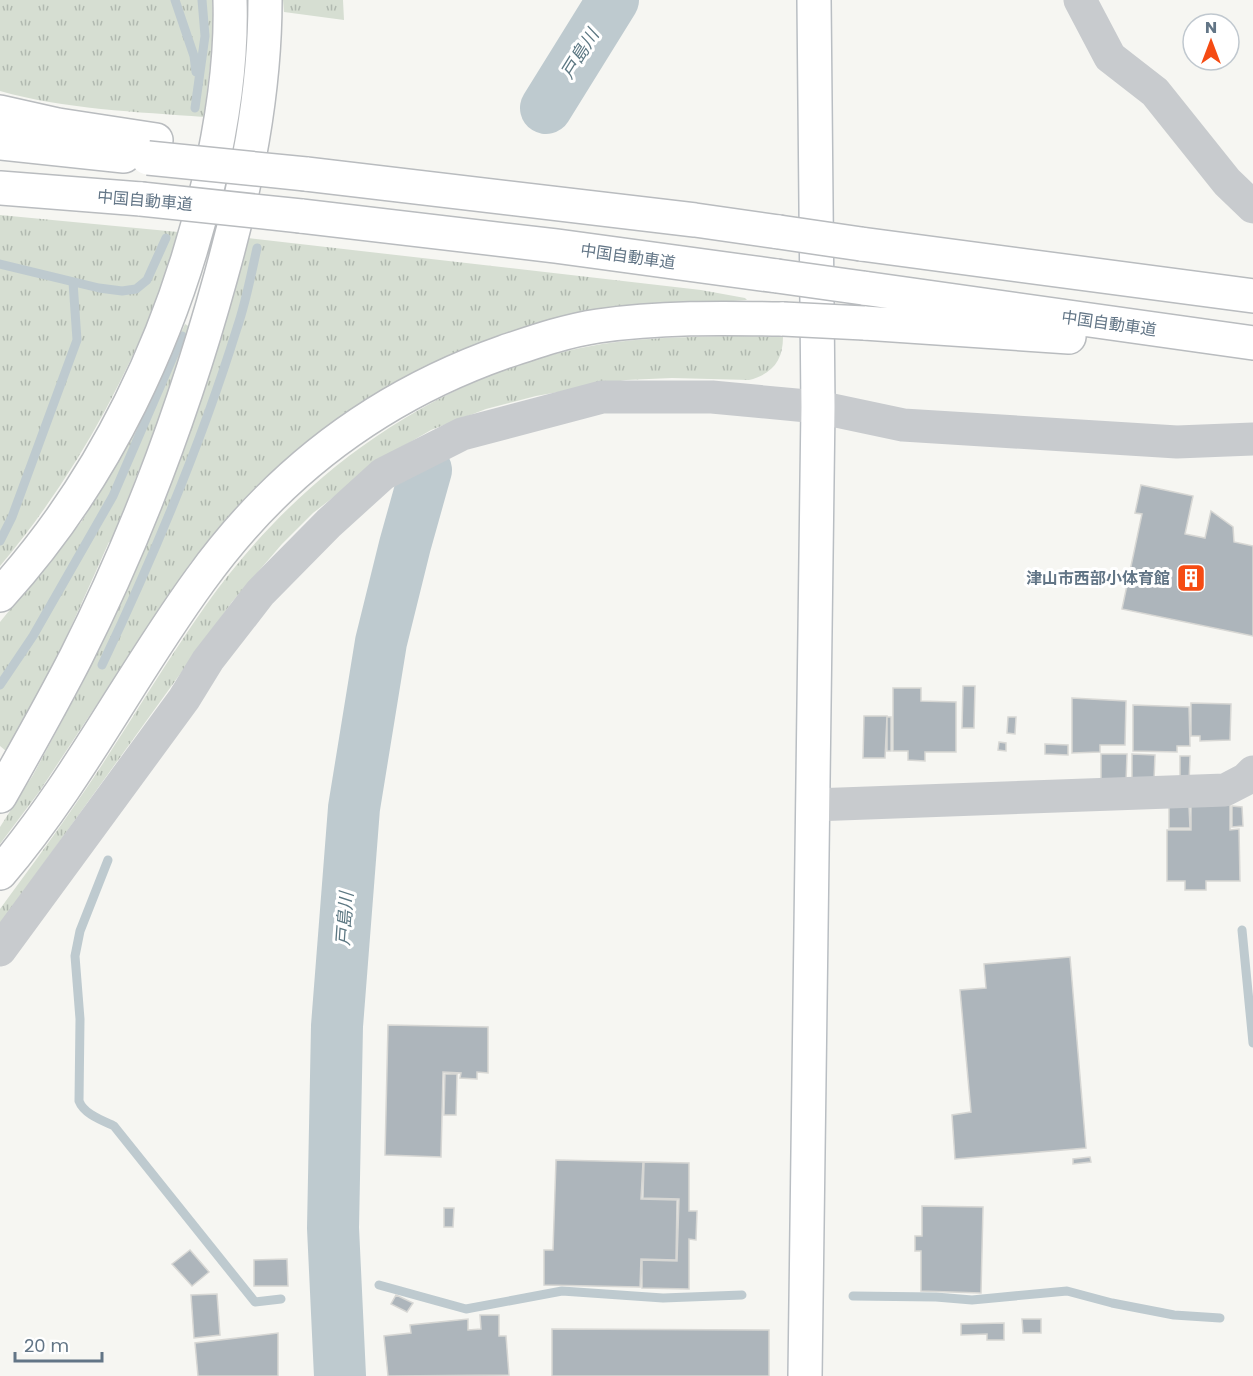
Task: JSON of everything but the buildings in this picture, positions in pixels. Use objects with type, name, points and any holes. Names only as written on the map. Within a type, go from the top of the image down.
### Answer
[{"type":"main road","points":[[0,595],[51,532],[81,489],[109,444],[139,387],[164,332],[187,266],[215,156],[225,100],[230,51],[230,0]]},
{"type":"main road","points":[[0,796],[81,646],[160,468],[189,384],[231,240],[258,113],[265,30],[265,0]]},
{"type":"main road","points":[[804,1376],[818,406],[814,0]]},
{"type":"main road","points":[[0,112],[152,149]]},
{"type":"main road","points":[[0,143],[152,149],[1253,296]]},
{"type":"main road","name":"中国自動車道","points":[[0,188],[141,199],[556,246],[1253,343]]},
{"type":"main road","points":[[0,873],[68,782],[201,578],[242,527],[290,478],[335,440],[384,408],[436,380],[489,357],[542,339],[596,326],[650,320],[708,318],[864,323],[1082,338],[1253,354]]},
{"type":"street","points":[[1080,0],[1110,57],[1155,92],[1227,182],[1253,207]]},
{"type":"street","points":[[0,950],[184,699],[208,660],[260,593],[329,523],[383,474],[462,434],[602,397],[712,397],[818,406],[903,425],[1177,442],[1253,439]]},
{"type":"street","points":[[813,805],[1225,790],[1246,779],[1253,772]]},
{"type":"green space","points":[[0,0],[212,0],[214,31],[204,117],[75,106],[0,91]]},
{"type":"green space","points":[[283,0],[343,0],[344,20],[284,12]]},
{"type":"green space","points":[[0,215],[178,232],[156,302],[107,406],[47,505],[0,566]]},
{"type":"green space","points":[[248,238],[701,290],[747,300],[593,311],[528,326],[448,356],[400,379],[341,418],[298,450],[236,510],[191,562],[39,792],[0,844],[0,827],[33,775],[82,684],[139,561],[185,448],[226,321]]},
{"type":"green space","points":[[185,324],[190,327],[169,393],[111,542],[109,542],[48,675],[6,751],[0,746],[0,622],[82,521],[136,431]]},
{"type":"green space","points":[[783,337],[781,353],[775,365],[764,374],[749,380],[672,378],[626,380],[536,396],[486,409],[431,430],[400,448],[313,513],[282,544],[232,602],[0,924],[0,909],[86,789],[206,605],[243,557],[285,512],[330,471],[379,435],[431,403],[485,377],[543,358],[602,344],[669,338]]},
{"type":"waterway","points":[[175,0],[194,56],[196,72]]},
{"type":"waterway","points":[[195,108],[205,36],[202,0]]},
{"type":"waterway","name":"戸島川","points":[[546,108],[613,0]]},
{"type":"waterway","points":[[0,264],[99,288],[122,291],[136,289],[147,280],[166,238]]},
{"type":"waterway","points":[[102,665],[158,541],[208,414],[240,318],[257,248]]},
{"type":"waterway","points":[[0,541],[12,517],[77,340],[73,282]]},
{"type":"waterway","points":[[0,685],[33,636],[113,496],[182,336]]},
{"type":"waterway","name":"戸島川","points":[[340,1376],[333,1228],[337,1026],[354,808],[381,642],[426,470]]},
{"type":"waterway","points":[[108,860],[80,931],[75,956],[80,1019],[79,1101],[89,1113],[114,1126],[255,1302],[281,1299]]},
{"type":"waterway","points":[[1242,930],[1253,1043]]},
{"type":"waterway","points":[[379,1285],[466,1309],[562,1291],[663,1298],[742,1295]]},
{"type":"waterway","points":[[853,1296],[972,1300],[1067,1291],[1112,1303],[1174,1315],[1220,1318]]},
{"type":"place","name":"津山市西部小体育館","points":[[1191,578]]}]
